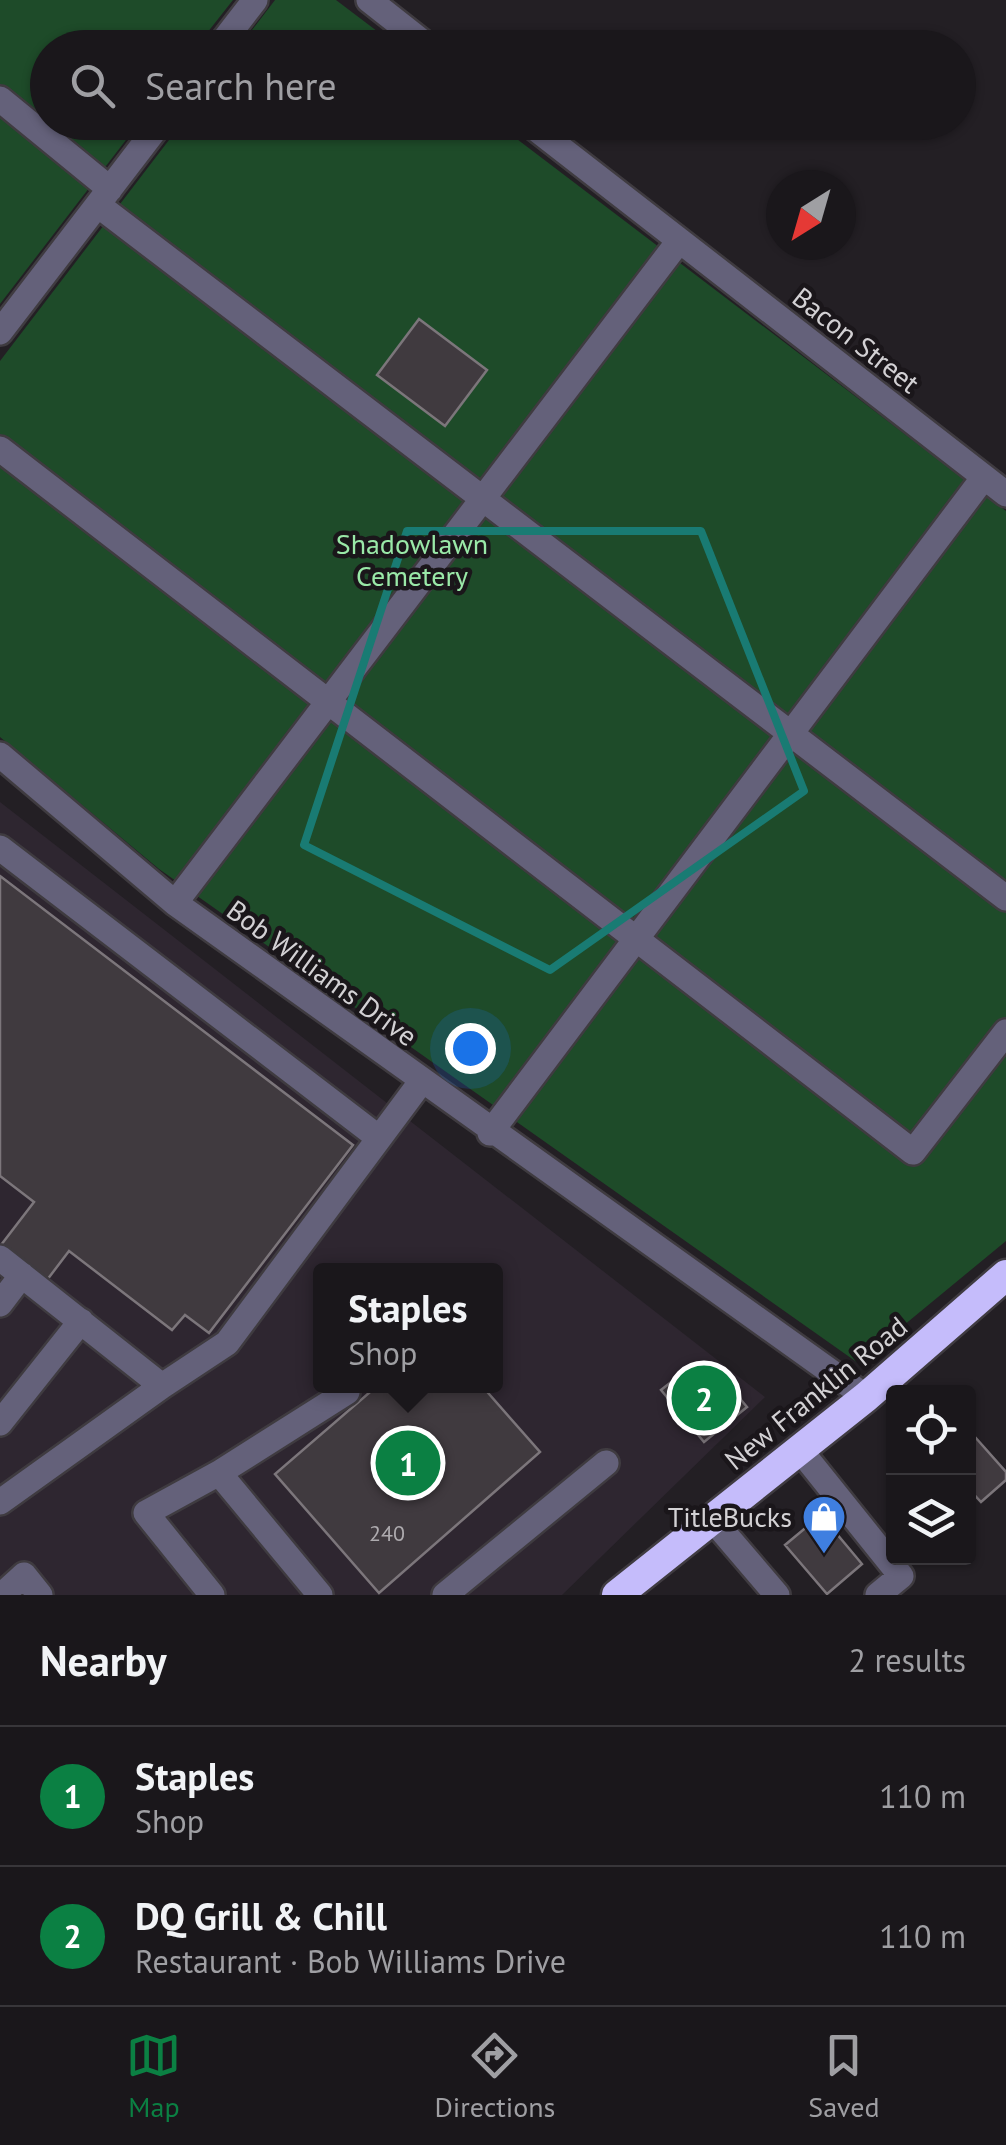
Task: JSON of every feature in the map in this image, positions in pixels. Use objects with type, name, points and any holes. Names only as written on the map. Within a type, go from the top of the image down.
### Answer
[{"type":"highway","name":"New Franklin Road","points":[[616,1595],[866,1397],[1006,1274]]},
{"type":"street","points":[[232,30],[254,0]]},
{"type":"street","points":[[369,0],[407,30]]},
{"type":"street","points":[[0,99],[30,127]]},
{"type":"street","points":[[44,140],[104,197],[484,498],[1006,898]]},
{"type":"street","points":[[0,332],[147,140]]},
{"type":"street","name":"Bacon Street","points":[[550,140],[1006,494]]},
{"type":"street","points":[[176,903],[680,241]]},
{"type":"street","points":[[0,449],[912,1152],[1006,1032]]},
{"type":"street","points":[[490,1132],[984,477]]},
{"type":"street","name":"Bob Williams Drive","points":[[0,756],[176,903],[490,1132],[866,1397]]},
{"type":"street","points":[[0,848],[379,1138]]},
{"type":"street","points":[[0,1502],[227,1343],[421,1082]]},
{"type":"street","points":[[0,1258],[162,1386]]},
{"type":"street","points":[[0,1304],[22,1275]]},
{"type":"street","points":[[0,1423],[80,1321]]},
{"type":"street","points":[[212,1595],[146,1513],[345,1393]]},
{"type":"street","points":[[800,1450],[902,1576],[878,1595]]},
{"type":"street","points":[[445,1595],[606,1463]]},
{"type":"street","points":[[219,1472],[320,1595]]},
{"type":"street","points":[[712,1519],[777,1595]]},
{"type":"street","points":[[2,1595],[24,1575],[40,1595]]},
{"type":"highlighted area","points":[[407,531],[701,531],[804,791],[550,970],[304,845]]},
{"type":"shaded area","points":[[0,802],[765,1397],[562,1595],[0,1595]]},
{"type":"green space","points":[[0,0],[233,0],[209,30],[30,30],[30,140],[126,140],[0,304]]},
{"type":"green space","points":[[275,0],[336,0],[376,30],[252,30]]},
{"type":"green space","name":"Shadowlawn Cemetery","points":[[169,140],[518,140],[1006,511],[1006,1241],[858,1363],[159,869],[0,737],[0,361]]},
{"type":"building","points":[[419,319],[487,370],[445,426],[377,375]]},
{"type":"building","points":[[0,876],[353,1145],[209,1333],[185,1315],[172,1330],[69,1251],[47,1280],[1,1245],[34,1202],[0,1176]]},
{"type":"building","points":[[712,1365],[747,1407],[704,1442],[661,1390],[675,1379],[683,1388]]},
{"type":"building","points":[[369,1393],[488,1393],[540,1452],[379,1593],[275,1474]]},
{"type":"building","points":[[976,1438],[1006,1472],[1006,1480],[981,1502],[976,1497]]},
{"type":"building","name":"TitleBucks","points":[[821,1515],[862,1564],[827,1594],[785,1545]]},
{"type":"place","name":"DQ Grill & Chill","points":[[704,1398]]},
{"type":"place","name":"Staples","points":[[408,1463]]},
{"type":"place","name":"TitleBucks","points":[[824,1555]]}]
